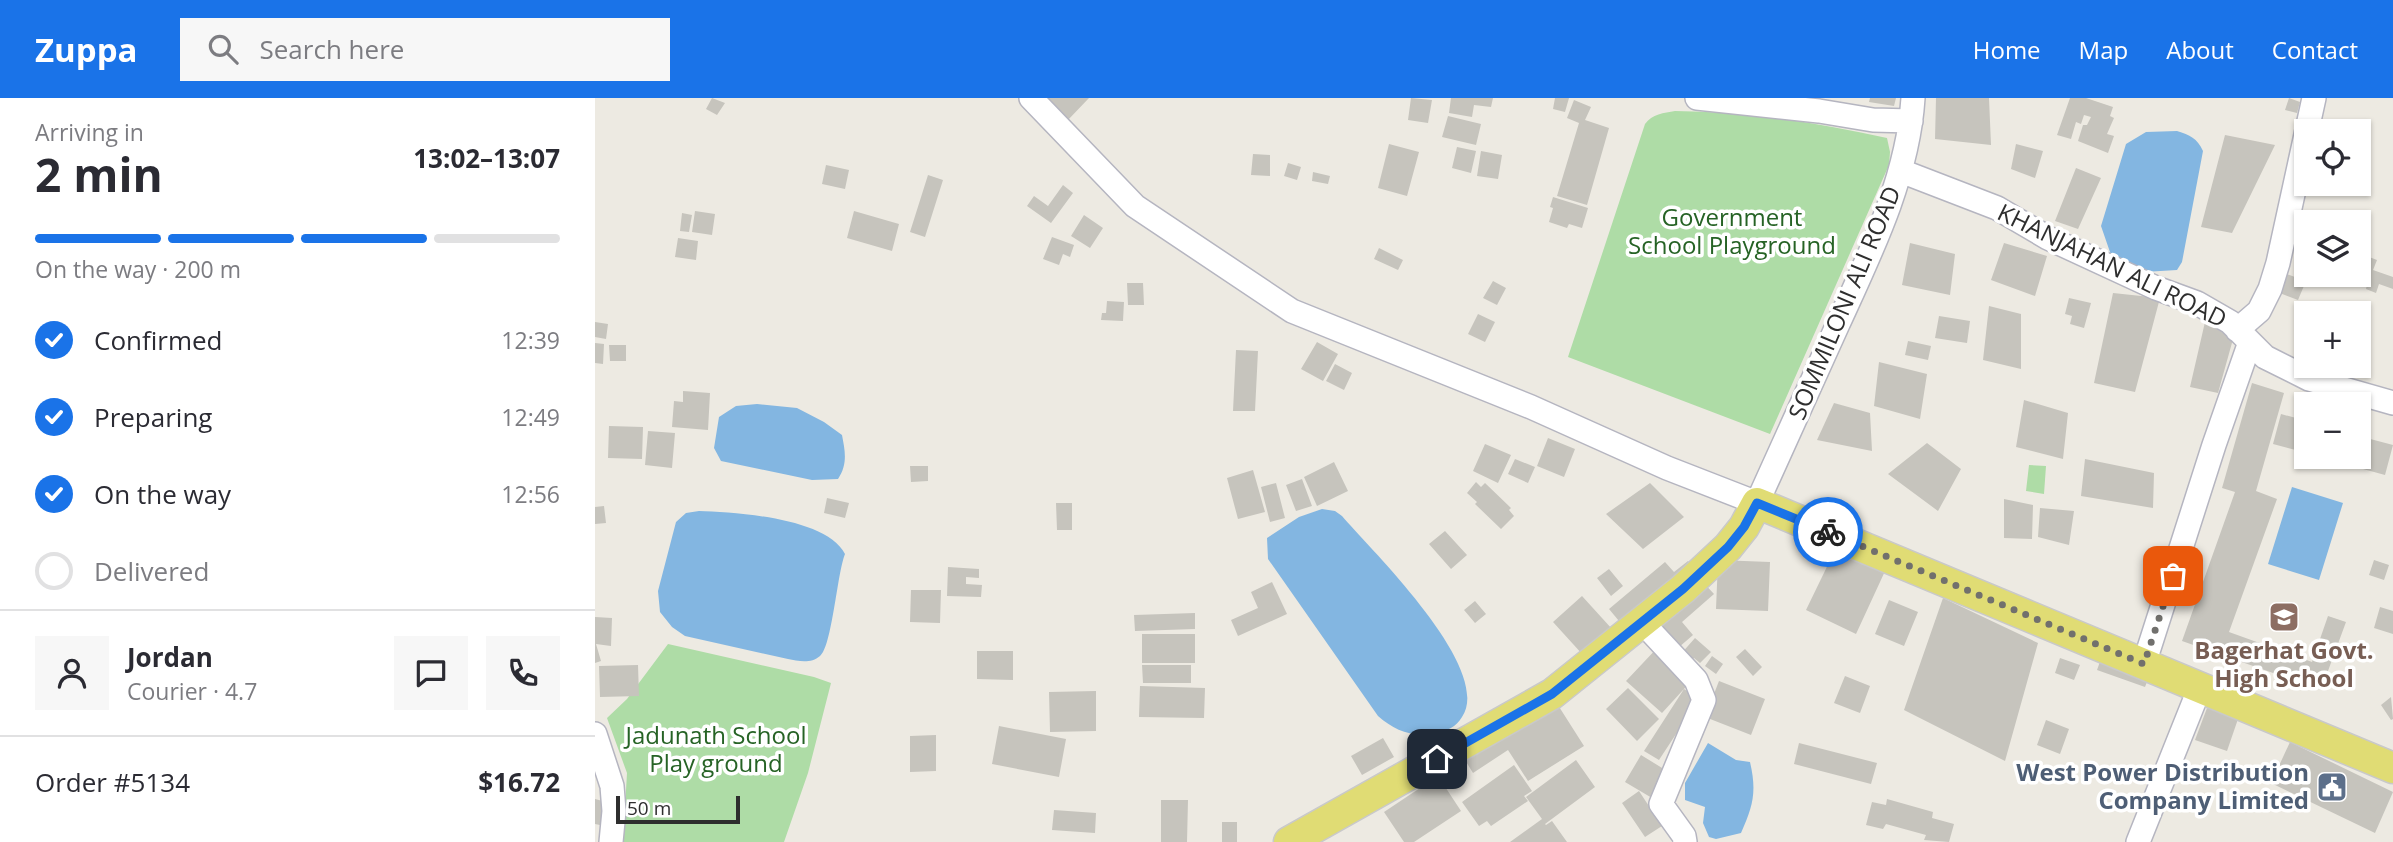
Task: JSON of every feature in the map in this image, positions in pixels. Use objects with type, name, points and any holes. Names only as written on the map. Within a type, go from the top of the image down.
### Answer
[{"type":"main road","points":[[1289,842],[1552,694],[1683,589],[1728,547],[1744,527],[1757,503],[2393,768]]},
{"type":"street","points":[[1031,98],[1135,206],[1292,312],[1531,407],[1667,468],[1757,503]]},
{"type":"street","points":[[1697,98],[1819,111],[1873,120],[1912,121]]},
{"type":"street","name":"SOMMILONI ALI ROAD","points":[[1757,503],[1858,281],[1901,172],[1912,121],[1913,98]]},
{"type":"street","points":[[2144,664],[2214,445],[2244,336],[2270,289],[2278,263],[2314,98]]},
{"type":"street","name":"KHANJAHAN ALI ROAD","points":[[1901,172],[1997,208],[2048,238],[2157,288],[2197,303],[2230,323],[2265,357],[2309,379],[2393,403]]},
{"type":"street","points":[[1642,622],[1696,680],[1704,700],[1661,804],[1684,836],[1685,842]]},
{"type":"street","points":[[2138,842],[2200,687]]},
{"type":"street","points":[[595,734],[613,786],[611,842]]},
{"type":"green space","name":"Government School Playground","points":[[1675,111],[1782,119],[1887,138],[1889,165],[1770,434],[1568,357],[1645,124],[1655,116]]},
{"type":"green space","points":[[2029,465],[2046,466],[2044,494],[2026,491]]},
{"type":"green space","name":"Jadunath School Play ground","points":[[668,644],[831,683],[808,773],[784,842],[623,842],[627,773],[607,718],[627,699]]},
{"type":"water","points":[[2177,131],[2193,138],[2203,151],[2182,262],[2177,270],[2144,272],[2111,255],[2101,226],[2126,144],[2146,132]]},
{"type":"water","points":[[757,404],[797,408],[842,435],[844,463],[838,479],[812,480],[721,461],[714,448],[719,417],[736,406]]},
{"type":"water","points":[[2292,487],[2343,503],[2319,580],[2268,564]]},
{"type":"water","points":[[1322,509],[1335,511],[1342,516],[1426,612],[1446,642],[1461,670],[1467,696],[1462,717],[1451,728],[1428,734],[1412,734],[1391,726],[1378,716],[1268,559],[1267,538],[1299,517]]},
{"type":"water","points":[[699,511],[779,519],[820,532],[835,542],[845,554],[828,639],[820,656],[809,661],[792,660],[685,636],[672,627],[660,612],[658,591],[676,522],[686,513]]},
{"type":"water","points":[[1708,743],[1736,760],[1750,762],[1753,782],[1751,807],[1741,833],[1716,839],[1709,837],[1703,823],[1705,807],[1685,800],[1685,783]]},
{"type":"building","points":[[712,98],[725,103],[717,115],[706,109]]},
{"type":"building","points":[[1044,98],[1089,98],[1067,121]]},
{"type":"building","points":[[1411,98],[1432,100],[1428,123],[1408,120]]},
{"type":"building","points":[[1451,98],[1493,98],[1491,107],[1474,105],[1472,117],[1449,113]]},
{"type":"building","points":[[1555,98],[1569,98],[1565,112],[1553,109]]},
{"type":"building","points":[[1870,98],[1896,98],[1894,106],[1869,102]]},
{"type":"building","points":[[1936,98],[1989,98],[1991,145],[1935,139]]},
{"type":"building","points":[[2070,98],[2086,98],[2113,107],[2110,116],[2114,118],[2107,134],[2114,136],[2108,153],[2078,141],[2083,125],[2087,125],[2091,117],[2084,115],[2081,124],[2076,122],[2071,139],[2057,135]]},
{"type":"building","points":[[2289,98],[2300,102],[2297,113],[2285,110]]},
{"type":"building","points":[[1574,100],[1591,107],[1585,120],[1609,128],[1587,205],[1557,196],[1579,123],[1567,118]]},
{"type":"building","points":[[1448,116],[1481,124],[1476,145],[1442,137]]},
{"type":"building","points":[[2225,135],[2275,145],[2232,233],[2201,227]]},
{"type":"building","points":[[1389,144],[1419,152],[1407,196],[1378,188]]},
{"type":"building","points":[[2016,144],[2043,151],[2035,178],[2011,169]]},
{"type":"building","points":[[1457,147],[1476,151],[1471,173],[1452,168]]},
{"type":"building","points":[[1481,151],[1502,155],[1498,179],[1477,176]]},
{"type":"building","points":[[1253,154],[1270,155],[1270,176],[1251,175]]},
{"type":"building","points":[[1288,163],[1301,167],[1297,180],[1284,176]]},
{"type":"building","points":[[826,165],[849,170],[845,189],[822,184]]},
{"type":"building","points":[[2076,168],[2101,178],[2078,229],[2055,221]]},
{"type":"building","points":[[1313,172],[1330,176],[1328,184],[1312,181]]},
{"type":"building","points":[[928,175],[943,180],[925,237],[910,232]]},
{"type":"building","points":[[1063,185],[1073,193],[1051,223],[1027,206],[1034,196],[1048,206]]},
{"type":"building","points":[[1553,197],[1588,208],[1582,228],[1569,224],[1567,228],[1549,222]]},
{"type":"building","points":[[695,211],[715,214],[712,235],[692,232]]},
{"type":"building","points":[[854,211],[899,224],[892,251],[847,238]]},
{"type":"building","points":[[682,213],[692,215],[689,232],[680,231]]},
{"type":"building","points":[[1084,215],[1103,228],[1090,248],[1071,236]]},
{"type":"building","points":[[1052,237],[1074,245],[1070,257],[1063,254],[1059,265],[1043,259]]},
{"type":"building","points":[[678,238],[698,241],[696,260],[675,257]]},
{"type":"building","points":[[1910,243],[1955,254],[1950,295],[1902,285]]},
{"type":"building","points":[[2004,243],[2047,256],[2035,296],[1991,280]]},
{"type":"building","points":[[1379,248],[1403,260],[1398,270],[1374,259]]},
{"type":"building","points":[[2371,258],[2377,260],[2373,270],[2393,277],[2393,289],[2379,284],[2376,293],[2366,289],[2371,287]]},
{"type":"building","points":[[2284,273],[2294,277],[2294,287],[2303,287],[2298,300],[2277,292]]},
{"type":"building","points":[[1493,281],[1506,288],[1497,305],[1483,298]]},
{"type":"building","points":[[1127,283],[1143,283],[1144,305],[1128,305]]},
{"type":"building","points":[[2113,293],[2160,298],[2135,392],[2094,383]]},
{"type":"building","points":[[2069,298],[2091,303],[2084,328],[2070,324],[2072,316],[2065,314]]},
{"type":"building","points":[[1107,301],[1124,302],[1123,321],[1101,320],[1102,313],[1106,313]]},
{"type":"building","points":[[1989,306],[2021,314],[2021,369],[1983,360]]},
{"type":"building","points":[[1478,314],[1495,322],[1485,342],[1468,334]]},
{"type":"building","points":[[1939,316],[1970,321],[1967,343],[1935,338]]},
{"type":"building","points":[[595,322],[608,324],[606,339],[595,337]]},
{"type":"building","points":[[2205,322],[2235,332],[2218,393],[2190,387]]},
{"type":"building","points":[[1908,341],[1931,346],[1928,360],[1905,355]]},
{"type":"building","points":[[1317,342],[1338,354],[1323,381],[1301,369]]},
{"type":"building","points":[[595,343],[604,344],[603,364],[595,363]]},
{"type":"building","points":[[609,345],[626,345],[626,361],[610,361]]},
{"type":"building","points":[[1236,350],[1258,351],[1255,411],[1233,411]]},
{"type":"building","points":[[1879,362],[1927,374],[1920,419],[1874,406]]},
{"type":"building","points":[[1335,364],[1352,373],[1344,390],[1326,381]]},
{"type":"building","points":[[2252,383],[2284,393],[2256,491],[2277,499],[2229,632],[2312,662],[2328,616],[2346,622],[2321,690],[2182,641],[2235,492],[2222,488]]},
{"type":"building","points":[[683,391],[710,393],[708,430],[672,427],[674,401],[683,402]]},
{"type":"building","points":[[2024,400],[2068,413],[2063,459],[2016,447]]},
{"type":"building","points":[[1834,403],[1870,413],[1872,451],[1817,440]]},
{"type":"building","points":[[2281,414],[2294,418],[2294,450],[2273,444]]},
{"type":"building","points":[[609,426],[643,427],[642,459],[608,458]]},
{"type":"building","points":[[648,431],[675,433],[672,468],[645,465]]},
{"type":"building","points":[[1548,438],[1575,449],[1564,477],[1537,466]]},
{"type":"building","points":[[2371,439],[2393,445],[2385,475],[2363,469],[2371,469]]},
{"type":"building","points":[[1927,443],[1961,469],[1938,511],[1888,474]]},
{"type":"building","points":[[1485,444],[1511,455],[1498,483],[1473,471]]},
{"type":"building","points":[[1515,459],[1535,467],[1528,483],[1508,474]]},
{"type":"building","points":[[2085,459],[2154,473],[2153,508],[2081,496]]},
{"type":"building","points":[[1334,462],[1348,491],[1317,506],[1304,477]]},
{"type":"building","points":[[910,466],[928,466],[928,481],[911,482]]},
{"type":"building","points":[[1253,470],[1265,512],[1238,519],[1227,478]]},
{"type":"building","points":[[1302,479],[1312,506],[1296,511],[1286,485]]},
{"type":"building","points":[[1476,482],[1481,487],[1485,483],[1511,508],[1509,510],[1514,516],[1501,529],[1467,493]]},
{"type":"building","points":[[1276,483],[1285,518],[1270,522],[1261,487]]},
{"type":"building","points":[[1650,483],[1684,517],[1643,549],[1606,514]]},
{"type":"building","points":[[827,498],[849,503],[845,518],[824,513]]},
{"type":"building","points":[[2004,499],[2033,505],[2032,539],[2004,538]]},
{"type":"building","points":[[1056,503],[1072,503],[1072,530],[1057,530]]},
{"type":"building","points":[[604,506],[606,523],[595,524],[595,507]]},
{"type":"building","points":[[2040,508],[2074,511],[2069,545],[2038,537]]},
{"type":"building","points":[[1445,531],[1467,555],[1451,569],[1429,544]]},
{"type":"building","points":[[1837,546],[1886,569],[1856,634],[1806,610]]},
{"type":"building","points":[[1718,560],[1770,562],[1768,611],[1716,609]]},
{"type":"building","points":[[2374,560],[2389,565],[2384,580],[2369,575]]},
{"type":"building","points":[[1688,561],[1694,568],[1624,627],[1609,609],[1665,562],[1674,572]]},
{"type":"building","points":[[948,567],[979,569],[979,578],[966,577],[966,584],[982,585],[981,597],[947,596]]},
{"type":"building","points":[[1609,569],[1623,586],[1611,596],[1597,578]]},
{"type":"building","points":[[1701,580],[1714,594],[1682,622],[1693,635],[1678,648],[1654,620]]},
{"type":"building","points":[[1272,582],[1287,614],[1238,636],[1231,620],[1258,608],[1251,592]]},
{"type":"building","points":[[911,590],[941,590],[940,623],[910,622]]},
{"type":"building","points":[[1582,596],[1612,629],[1583,655],[1553,622]]},
{"type":"building","points":[[1943,598],[2038,643],[2005,761],[1904,710]]},
{"type":"building","points":[[1889,600],[1918,612],[1904,646],[1875,634]]},
{"type":"building","points":[[1475,601],[1486,614],[1475,623],[1464,610]]},
{"type":"building","points":[[2380,607],[2393,611],[2393,634],[2374,628]]},
{"type":"building","points":[[1195,613],[1195,629],[1135,631],[1134,615]]},
{"type":"building","points":[[595,617],[612,618],[611,646],[596,644],[601,661],[595,663]]},
{"type":"building","points":[[1142,634],[1195,634],[1195,663],[1142,663]]},
{"type":"building","points":[[1695,638],[1711,652],[1700,663],[1694,658],[1689,663],[1680,655]]},
{"type":"building","points":[[1659,646],[1694,678],[1662,713],[1626,681]]},
{"type":"building","points":[[1745,649],[1762,667],[1753,676],[1736,657]]},
{"type":"building","points":[[977,651],[1013,651],[1013,680],[977,679]]},
{"type":"building","points":[[1712,656],[1723,664],[1716,674],[1705,666]]},
{"type":"building","points":[[2102,656],[2150,674],[2145,687],[2097,670]]},
{"type":"building","points":[[2060,658],[2080,665],[2074,680],[2055,673]]},
{"type":"building","points":[[638,665],[639,696],[600,697],[599,666]]},
{"type":"building","points":[[1142,665],[1191,665],[1191,683],[1143,683]]},
{"type":"building","points":[[1845,676],[1870,686],[1860,713],[1834,703]]},
{"type":"building","points":[[1719,681],[1765,699],[1751,735],[1705,717]]},
{"type":"building","points":[[1140,686],[1205,688],[1204,718],[1139,717]]},
{"type":"building","points":[[1628,688],[1659,719],[1637,741],[1606,709]]},
{"type":"building","points":[[1684,689],[1699,699],[1659,760],[1644,751]]},
{"type":"building","points":[[1096,691],[1096,731],[1050,732],[1049,692]]},
{"type":"building","points":[[2391,697],[2393,719],[2391,720],[2381,705]]},
{"type":"building","points":[[1556,702],[1584,746],[1528,781],[1508,750],[1473,773],[1465,760]]},
{"type":"building","points":[[2207,708],[2238,719],[2227,751],[2195,740]]},
{"type":"building","points":[[2046,720],[2069,729],[2060,754],[2037,745]]},
{"type":"building","points":[[999,726],[1066,739],[1059,777],[992,764]]},
{"type":"building","points":[[936,735],[936,771],[910,772],[910,736]]},
{"type":"building","points":[[1383,738],[1394,757],[1362,775],[1351,756]]},
{"type":"building","name":"West Power Distribution Company Limited","points":[[2290,742],[2393,792],[2375,833],[2271,783]]},
{"type":"building","points":[[1799,743],[1877,763],[1871,784],[1794,764]]},
{"type":"building","points":[[1641,755],[1667,771],[1652,798],[1625,782]]},
{"type":"building","points":[[1576,760],[1595,787],[1545,824],[1552,821],[1567,842],[1510,842],[1542,819],[1526,797]]},
{"type":"building","points":[[1514,765],[1532,791],[1524,796],[1528,801],[1491,826],[1487,821],[1479,826],[1462,802]]},
{"type":"building","points":[[1438,776],[1461,811],[1414,842],[1404,842],[1384,812]]},
{"type":"building","points":[[1639,791],[1662,826],[1645,837],[1622,803]]},
{"type":"building","points":[[595,799],[610,803],[605,826],[595,824]]},
{"type":"building","points":[[1887,799],[1933,812],[1932,818],[1954,824],[1949,842],[1924,840],[1926,835],[1886,824],[1883,829],[1866,825],[1872,802],[1886,805]]},
{"type":"building","points":[[1161,800],[1188,800],[1187,842],[1161,842]]},
{"type":"building","points":[[1054,810],[1096,813],[1095,833],[1052,830]]},
{"type":"building","points":[[1222,822],[1237,822],[1237,842],[1222,842]]},
{"type":"way so far","points":[[1828,532],[2144,664],[2173,576]]},
{"type":"place","name":"Bagerhat Govt. High School","points":[[2284,617]]},
{"type":"place","name":"West Power Distribution Company Limited","points":[[2332,787]]},
{"type":"route","points":[[1437,759],[1552,694],[1683,589],[1728,547],[1744,527],[1757,503],[1828,532]]}]
